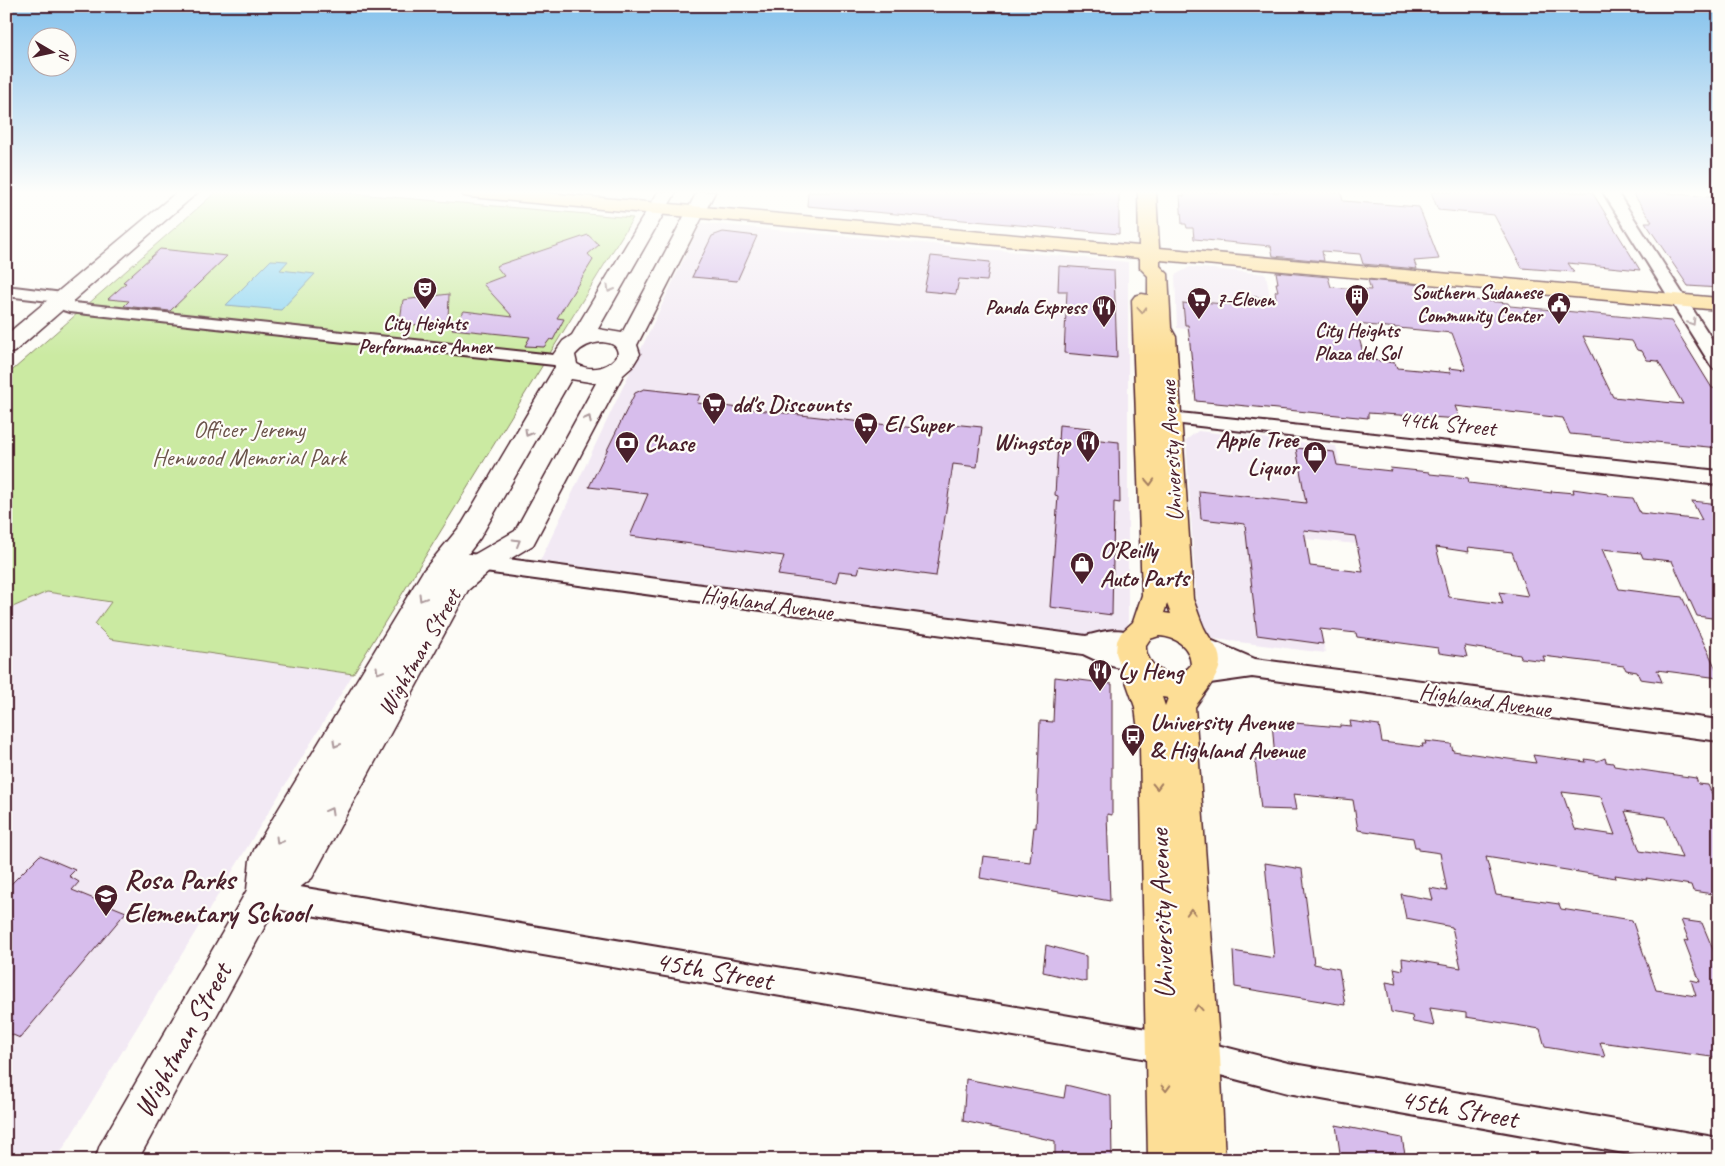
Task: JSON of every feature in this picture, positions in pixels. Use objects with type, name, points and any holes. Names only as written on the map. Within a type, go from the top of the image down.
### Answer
[{"type":"main road","points":[[6,347],[124,246]]},
{"type":"main road","name":"Wightman Street","points":[[264,894],[267,860],[433,579],[471,531],[565,364],[567,349],[581,339],[635,246]]},
{"type":"main road","name":"Wightman Street","points":[[115,1160],[264,894],[300,866],[458,582],[480,564],[524,538],[614,371],[627,360],[629,354],[627,344],[677,246]]},
{"type":"main road","points":[[1021,246],[1150,260],[1719,304]]},
{"type":"main road","name":"University Avenue","points":[[1149,246],[1150,260],[1140,271],[1159,417],[1156,595],[1136,649],[1150,707],[1156,747],[1183,1052],[1204,1160]]},
{"type":"main road","points":[[581,339],[592,336],[607,336],[621,339],[627,344]]},
{"type":"main road","points":[[565,364],[572,372],[581,375],[592,376],[614,371]]},
{"type":"main road","name":"University Avenue","points":[[1159,417],[1173,459],[1179,599],[1197,640]]},
{"type":"main road","points":[[1157,624],[1182,629],[1197,640],[1205,655],[1206,665],[1199,678],[1185,686],[1166,686],[1148,678],[1136,649],[1157,624]]},
{"type":"main road","name":"University Avenue","points":[[1168,1160],[1183,1052],[1180,705],[1199,678]]},
{"type":"street","points":[[1644,246],[1719,364]]},
{"type":"street","points":[[6,291],[63,298],[69,307],[565,364]]},
{"type":"street","name":"44th Street","points":[[1159,417],[1719,478]]},
{"type":"street","name":"Highland Avenue","points":[[448,559],[1086,645],[1110,656],[1136,649]]},
{"type":"street","name":"Highland Avenue","points":[[1197,640],[1252,668]]},
{"type":"street","name":"Highland Avenue","points":[[1199,678],[1252,668],[1719,731]]},
{"type":"street","name":"45th Street","points":[[264,894],[1183,1052],[1288,1078],[1719,1154]]},
{"type":"shaded area","points":[[690,246],[957,246],[1128,262],[1128,641],[540,561]]},
{"type":"shaded area","points":[[1190,267],[1266,274],[1277,338],[1177,328],[1175,275]]},
{"type":"shaded area","points":[[1198,431],[1336,446],[1357,544],[1306,539],[1325,653],[1215,639],[1198,628],[1186,440]]},
{"type":"shaded area","name":"Rosa Parks Elementary School","points":[[47,592],[111,603],[95,624],[110,639],[353,674],[56,1160],[6,1160],[6,610]]},
{"type":"green space","name":"Officer Jeremy Henwood Memorial Park","points":[[154,246],[616,246],[353,674],[110,639],[95,624],[111,602],[47,592],[6,610],[6,376]]},
{"type":"water","points":[[271,260],[288,261],[280,270],[315,274],[281,310],[226,305]]},
{"type":"building","points":[[554,246],[597,246],[588,254],[593,260],[557,318],[564,319],[553,340],[550,339],[544,347],[525,346],[530,337],[452,329],[464,311],[513,317],[483,284],[504,276],[496,266]]},
{"type":"building","points":[[707,246],[752,246],[737,281],[692,277]]},
{"type":"building","points":[[1271,246],[1434,246],[1439,259],[1414,261],[1417,269],[1363,264],[1360,254],[1322,251],[1324,261],[1273,256]]},
{"type":"building","points":[[1511,246],[1625,246],[1640,270],[1568,263],[1574,272],[1522,268]]},
{"type":"building","points":[[1661,246],[1719,246],[1719,288],[1688,286]]},
{"type":"building","points":[[160,249],[227,256],[170,311],[124,306],[129,301],[108,299],[126,283],[123,282]]},
{"type":"building","points":[[931,256],[990,262],[987,281],[959,279],[956,294],[924,291]]},
{"type":"building","points":[[1059,266],[1114,270],[1117,358],[1064,353],[1067,291],[1058,291]]},
{"type":"building","points":[[1276,272],[1328,277],[1331,287],[1371,290],[1368,280],[1422,285],[1424,293],[1439,295],[1440,297],[1508,303],[1510,306],[1671,321],[1712,388],[1719,389],[1719,448],[1570,434],[1563,418],[1455,406],[1460,419],[1368,413],[1368,418],[1196,401],[1188,325],[1185,325],[1183,303],[1191,304],[1191,301],[1245,306],[1244,299],[1247,299],[1247,296],[1276,299],[1275,291],[1278,291],[1276,283],[1278,283]],"holes":[[[1355,324],[1452,333],[1466,370],[1449,368],[1451,373],[1397,368],[1395,363],[1365,359]],[[1583,336],[1632,341],[1637,350],[1642,351],[1647,360],[1658,361],[1683,404],[1613,397]]]},
{"type":"building","name":"City Heights Performance Annex","points":[[449,294],[448,320],[399,327],[403,300]]},
{"type":"building","points":[[644,389],[700,395],[697,403],[940,431],[941,423],[982,427],[977,467],[953,464],[936,576],[860,566],[858,573],[839,571],[836,583],[778,575],[784,556],[630,536],[648,494],[589,487],[635,393]]},
{"type":"building","points":[[1059,425],[1091,428],[1091,439],[1119,442],[1120,503],[1114,502],[1112,615],[1050,607],[1058,496],[1055,495]]},
{"type":"building","points":[[1296,448],[1334,452],[1337,465],[1391,471],[1390,468],[1429,472],[1430,474],[1468,478],[1469,483],[1552,493],[1551,491],[1574,493],[1573,489],[1608,494],[1609,496],[1633,498],[1640,513],[1702,520],[1692,501],[1719,504],[1719,619],[1697,616],[1672,561],[1643,558],[1641,553],[1602,549],[1619,589],[1682,597],[1719,678],[1657,670],[1662,682],[1640,679],[1637,672],[1626,670],[1624,666],[1543,656],[1545,661],[1521,658],[1520,655],[1464,646],[1467,657],[1439,653],[1438,648],[1357,637],[1356,633],[1320,629],[1323,644],[1257,635],[1245,524],[1201,519],[1199,491],[1306,503]],"holes":[[[1304,530],[1355,536],[1363,572],[1310,566]],[[1436,547],[1469,552],[1468,547],[1512,552],[1528,596],[1499,592],[1503,604],[1449,597]]]},
{"type":"building","points":[[1055,677],[1112,684],[1112,815],[1107,814],[1110,901],[980,878],[983,856],[1030,862],[1034,827],[1036,828],[1040,721],[1053,722]]},
{"type":"building","points":[[1272,721],[1340,727],[1340,725],[1351,726],[1350,721],[1379,725],[1382,742],[1423,747],[1422,744],[1426,744],[1425,741],[1451,744],[1453,751],[1536,763],[1533,755],[1586,762],[1585,759],[1598,761],[1605,758],[1606,762],[1613,763],[1614,766],[1696,778],[1698,784],[1708,785],[1719,809],[1719,895],[1693,891],[1691,885],[1615,875],[1616,878],[1486,857],[1496,895],[1559,904],[1561,909],[1632,920],[1656,990],[1696,996],[1691,980],[1700,982],[1684,940],[1689,941],[1681,920],[1702,923],[1719,964],[1719,1058],[1600,1042],[1605,1057],[1545,1047],[1540,1029],[1466,1017],[1466,1013],[1430,1008],[1434,1026],[1413,1022],[1412,1016],[1391,1012],[1386,982],[1397,984],[1394,968],[1403,970],[1402,958],[1461,968],[1452,927],[1406,918],[1401,894],[1433,900],[1430,888],[1447,891],[1440,853],[1419,850],[1419,847],[1415,847],[1413,838],[1358,830],[1353,800],[1293,794],[1296,810],[1261,809],[1255,760],[1275,760]],"holes":[[[1562,792],[1601,797],[1615,835],[1575,829]],[[1625,811],[1666,817],[1682,858],[1640,851]]]},
{"type":"building","points":[[40,855],[75,870],[69,876],[79,882],[72,890],[126,912],[20,1038],[6,1032],[6,889]]},
{"type":"building","points":[[1265,863],[1302,869],[1314,964],[1339,969],[1345,1005],[1235,987],[1233,951],[1274,958]]},
{"type":"building","points":[[1046,945],[1086,956],[1086,982],[1043,972]]},
{"type":"building","points":[[966,1079],[1064,1098],[1066,1085],[1111,1096],[1112,1160],[1055,1160],[1055,1141],[963,1121]]},
{"type":"building","points":[[1336,1125],[1402,1138],[1406,1160],[1341,1160]]},
{"type":"place","name":"City Heights Performance Annex","points":[[425,310]]},
{"type":"place","name":"City Heights Plaza del Sol","points":[[1357,317]]},
{"type":"place","name":"7-Eleven","points":[[1199,320]]},
{"type":"place","name":"Southern Sudanese Community Center","points":[[1559,325]]},
{"type":"place","name":"Panda Express","points":[[1104,328]]},
{"type":"place","name":"dd's Discounts","points":[[714,425]]},
{"type":"place","name":"El Super","points":[[866,445]]},
{"type":"place","name":"Wingstop","points":[[1088,463]]},
{"type":"place","name":"Chase","points":[[627,464]]},
{"type":"place","name":"Apple Tree Liquor","points":[[1315,474]]},
{"type":"place","name":"O'Reilly Auto Parts","points":[[1082,585]]},
{"type":"place","name":"Ly Heng","points":[[1100,692]]},
{"type":"place","name":"University Avenue & Highland Avenue","points":[[1133,757]]},
{"type":"place","name":"Rosa Parks Elementary School","points":[[106,917]]}]
